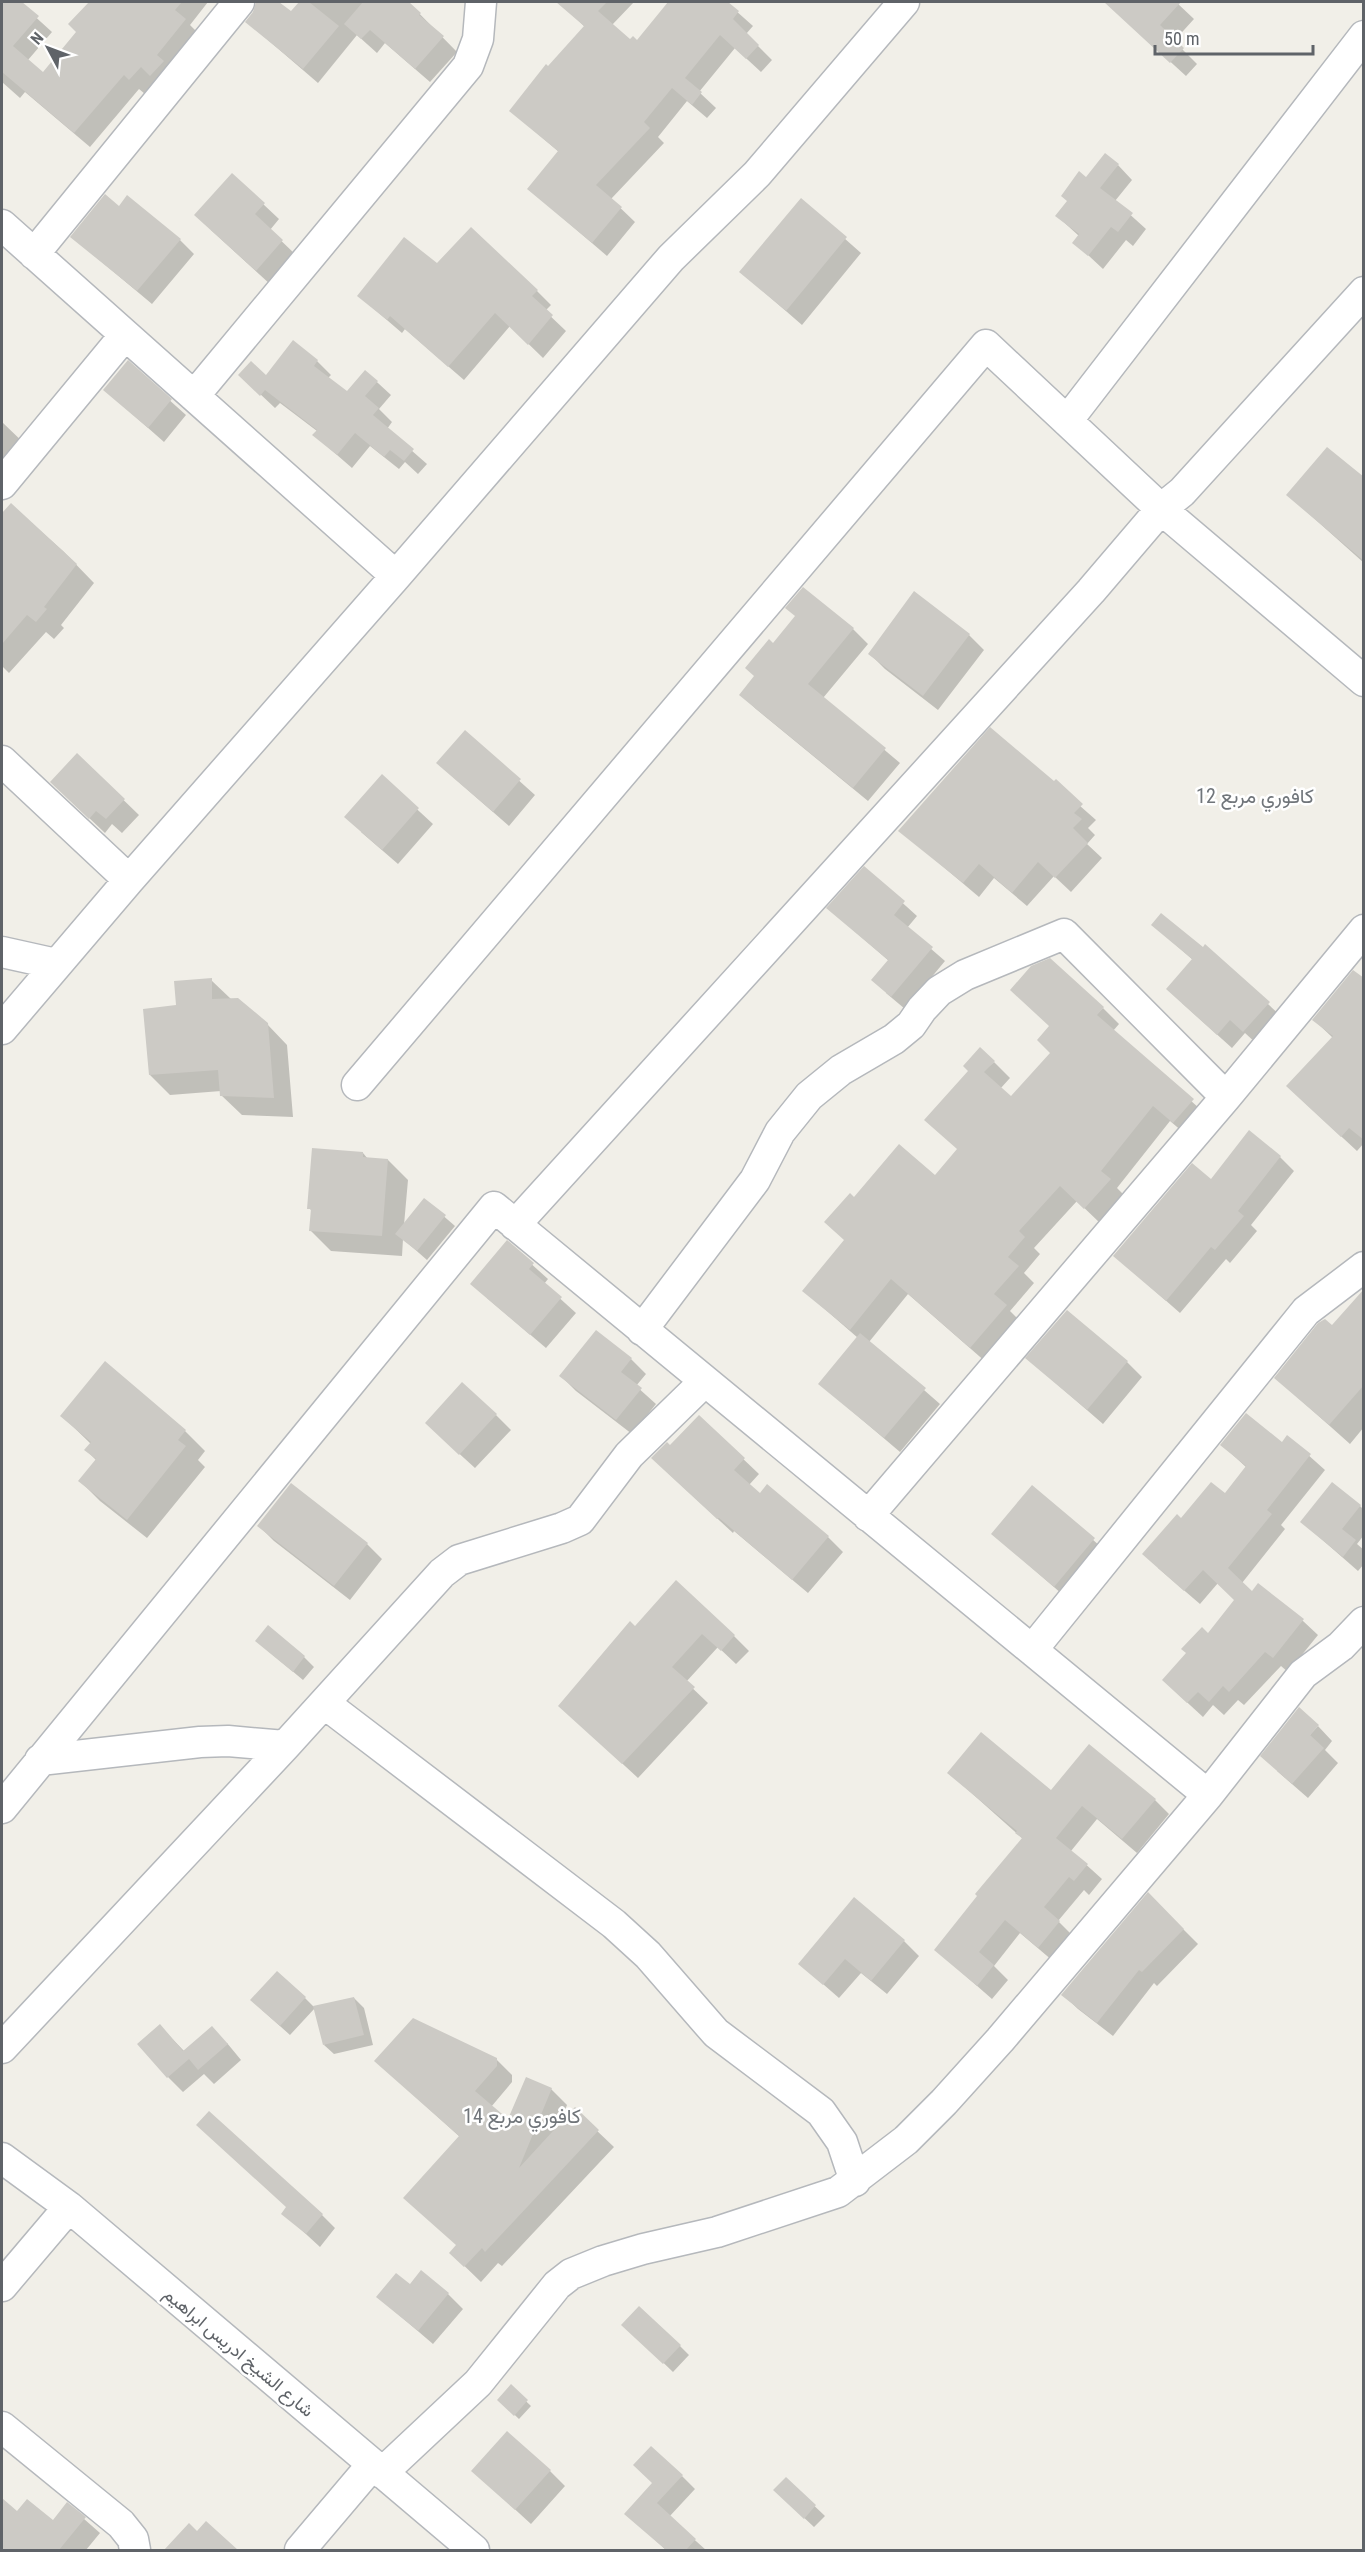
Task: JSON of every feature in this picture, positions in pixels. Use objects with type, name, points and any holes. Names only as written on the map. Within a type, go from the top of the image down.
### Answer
[{"type":"street","points":[[33,254],[239,2]]},
{"type":"street","points":[[194,396],[468,66],[478,39],[482,2]]},
{"type":"street","points":[[2,1029],[56,964],[671,258],[757,174],[893,6]]},
{"type":"street","points":[[1067,421],[1364,36]]},
{"type":"street","points":[[2,225],[396,576]]},
{"type":"street","points":[[515,1225],[1091,591],[1161,508],[1182,492],[1364,292]]},
{"type":"street","points":[[2,484],[125,335]]},
{"type":"street","points":[[357,1085],[986,345],[1161,508],[1364,681]]},
{"type":"street","points":[[2,761],[129,880]]},
{"type":"street","points":[[868,1515],[1226,1097],[1364,930]]},
{"type":"street","points":[[642,1330],[755,1180],[780,1132],[810,1096],[841,1070],[894,1039],[911,1025],[922,1009],[939,992],[965,975],[1064,934],[1226,1097]]},
{"type":"street","points":[[2,952],[56,964]]},
{"type":"street","points":[[2,1808],[494,1207],[1208,1794]]},
{"type":"street","points":[[1032,1650],[1306,1311],[1364,1267]]},
{"type":"street","points":[[2,2049],[285,1746],[442,1572],[459,1560],[562,1528],[580,1520],[628,1455],[705,1381]]},
{"type":"street","points":[[300,2550],[377,2469],[478,2383],[557,2285],[571,2274],[643,2248],[717,2232],[838,2192],[906,2140],[1000,2040],[1208,1794],[1303,1674],[1341,1646],[1364,1622]]},
{"type":"street","points":[[324,1703],[622,1932],[669,1978],[716,2032],[821,2112],[842,2142],[855,2181]]},
{"type":"street","points":[[40,1760],[200,1742],[228,1741],[285,1746]]},
{"type":"street","name":"شارع الشيخ ادريس ابراهيم","points":[[2,2158],[69,2207],[474,2550]]},
{"type":"street","points":[[2,2286],[69,2207]]},
{"type":"street","points":[[2,2427],[121,2524],[133,2539],[135,2550]]},
{"type":"building","points":[[2,2],[22,2],[39,16],[13,46],[43,72],[76,32],[68,24],[89,2],[182,2],[175,10],[186,19],[157,55],[164,61],[150,76],[141,67],[129,80],[124,75],[74,133],[2,72]]},
{"type":"building","points":[[256,2],[279,2],[291,11],[299,2],[309,2],[339,26],[303,69],[245,22],[253,12]]},
{"type":"building","points":[[363,2],[409,2],[421,13],[419,15],[444,36],[415,69],[370,30],[361,39],[344,24]]},
{"type":"building","points":[[556,2],[607,2],[598,11],[630,39],[633,36],[637,40],[668,2],[728,2],[739,11],[733,19],[759,45],[746,59],[720,35],[685,78],[702,92],[692,105],[672,88],[644,122],[650,128],[596,185],[622,207],[592,243],[527,189],[558,151],[509,111],[546,64],[548,66],[584,26]]},
{"type":"building","points":[[1104,2],[1181,2],[1160,25],[1184,48],[1170,63]]},
{"type":"building","points":[[1105,153],[1119,164],[1100,188],[1133,213],[1118,232],[1111,227],[1088,256],[1072,243],[1079,234],[1055,216],[1067,201],[1061,196],[1079,171],[1086,177]]},
{"type":"building","points":[[232,173],[265,203],[255,214],[283,240],[256,271],[194,215]]},
{"type":"building","points":[[105,194],[119,206],[127,195],[181,239],[137,291],[70,237]]},
{"type":"building","points":[[801,198],[847,237],[786,311],[739,272]]},
{"type":"building","points":[[471,227],[538,290],[532,296],[553,315],[528,345],[495,313],[448,367],[390,316],[387,320],[357,296],[404,237],[437,263]]},
{"type":"building","points":[[293,340],[318,360],[314,366],[347,391],[365,370],[378,381],[365,396],[379,408],[373,415],[414,449],[404,461],[390,450],[384,457],[355,433],[337,455],[312,435],[317,430],[265,390],[260,396],[238,375],[251,361],[266,375]]},
{"type":"building","points":[[128,360],[172,399],[148,428],[103,390]]},
{"type":"building","points":[[1327,447],[1364,477],[1364,561],[1286,495]]},
{"type":"building","points":[[11,503],[77,564],[44,607],[47,609],[36,622],[27,615],[2,644],[2,513]]},
{"type":"building","points":[[803,587],[854,628],[808,684],[886,748],[853,788],[739,695],[754,676],[745,668],[769,639],[773,643],[795,616],[785,608]]},
{"type":"building","points":[[914,591],[970,634],[923,696],[868,654]]},
{"type":"building","points":[[990,727],[1054,781],[1056,779],[1083,804],[1074,813],[1082,819],[1073,828],[1088,843],[1055,878],[1038,862],[1012,893],[979,864],[963,883],[898,831]]},
{"type":"building","points":[[465,730],[521,779],[493,812],[436,763]]},
{"type":"building","points":[[77,753],[125,799],[106,819],[96,811],[89,819],[50,782]]},
{"type":"building","points":[[382,774],[419,808],[382,850],[344,817]]},
{"type":"building","points":[[864,866],[905,901],[894,915],[933,947],[891,997],[871,980],[888,960],[826,908]]},
{"type":"building","points":[[1161,913],[1203,947],[1205,944],[1270,1002],[1243,1032],[1230,1020],[1217,1035],[1166,989],[1192,959],[1151,925]]},
{"type":"building","points":[[1050,958],[1104,1007],[1097,1015],[1194,1099],[1173,1123],[1153,1106],[1101,1171],[1111,1179],[1084,1209],[1060,1186],[1019,1231],[1025,1237],[1008,1257],[1019,1266],[994,1294],[1007,1305],[970,1348],[891,1279],[850,1330],[802,1291],[844,1240],[824,1222],[850,1193],[854,1197],[899,1144],[935,1175],[957,1149],[924,1120],[968,1071],[963,1066],[980,1047],[995,1061],[984,1072],[1011,1096],[1050,1053],[1037,1040],[1049,1026],[1010,990],[1031,966]]},
{"type":"building","points":[[1353,970],[1364,978],[1364,1140],[1349,1128],[1341,1137],[1286,1086],[1333,1036],[1312,1020]]},
{"type":"building","points":[[212,978],[212,999],[238,998],[268,1023],[274,1098],[220,1096],[218,1070],[149,1075],[143,1009],[176,1005],[174,981]]},
{"type":"building","points":[[1249,1130],[1281,1156],[1238,1211],[1244,1216],[1215,1250],[1211,1247],[1166,1301],[1113,1256],[1192,1163],[1211,1179]]},
{"type":"building","points":[[312,1148],[363,1152],[363,1157],[388,1159],[382,1236],[309,1231],[311,1209],[307,1209]]},
{"type":"building","points":[[424,1198],[446,1215],[417,1251],[395,1234]]},
{"type":"building","points":[[507,1240],[534,1263],[529,1269],[562,1297],[530,1335],[470,1284]]},
{"type":"building","points":[[1364,1289],[1364,1385],[1329,1425],[1274,1378],[1318,1323],[1325,1319],[1332,1325]]},
{"type":"building","points":[[1067,1310],[1128,1361],[1087,1410],[1025,1358]]},
{"type":"building","points":[[596,1330],[632,1358],[621,1372],[642,1388],[616,1420],[559,1376]]},
{"type":"building","points":[[860,1333],[926,1388],[884,1438],[818,1384]]},
{"type":"building","points":[[105,1361],[186,1430],[178,1440],[186,1446],[127,1520],[78,1481],[96,1459],[84,1450],[91,1442],[60,1416]]},
{"type":"building","points":[[462,1382],[497,1414],[459,1455],[425,1423]]},
{"type":"building","points":[[1246,1413],[1282,1442],[1287,1435],[1311,1454],[1267,1510],[1272,1514],[1228,1568],[1252,1591],[1258,1583],[1304,1619],[1273,1658],[1265,1652],[1229,1692],[1223,1686],[1209,1702],[1198,1692],[1187,1703],[1162,1680],[1186,1653],[1181,1649],[1202,1627],[1208,1633],[1234,1600],[1203,1570],[1184,1591],[1142,1554],[1177,1514],[1181,1518],[1211,1482],[1225,1493],[1246,1466],[1220,1445]]},
{"type":"building","points":[[699,1415],[745,1458],[734,1470],[760,1493],[767,1484],[829,1536],[792,1580],[719,1518],[717,1519],[651,1458],[667,1442],[670,1445]]},
{"type":"building","points":[[1332,1482],[1361,1505],[1342,1529],[1356,1540],[1343,1557],[1300,1522]]},
{"type":"building","points":[[291,1483],[368,1543],[334,1586],[257,1526]]},
{"type":"building","points":[[1032,1485],[1095,1538],[1054,1587],[991,1534]]},
{"type":"building","points":[[676,1580],[735,1635],[721,1651],[702,1634],[672,1667],[695,1687],[622,1764],[558,1706],[630,1621],[635,1626]]},
{"type":"building","points":[[268,1625],[305,1656],[293,1672],[255,1641]]},
{"type":"building","points":[[1299,1707],[1319,1725],[1310,1735],[1324,1748],[1292,1784],[1260,1756]]},
{"type":"building","points":[[981,1732],[1051,1790],[1089,1744],[1156,1799],[1122,1839],[1082,1806],[1056,1838],[1088,1864],[1074,1881],[1069,1877],[1044,1907],[1060,1921],[1038,1948],[1005,1920],[979,1952],[994,1965],[977,1986],[934,1950],[977,1896],[975,1894],[1022,1838],[1015,1833],[1017,1831],[947,1773]]},
{"type":"building","points":[[1148,1892],[1184,1929],[1142,1972],[1139,1970],[1097,2023],[1061,1995]]},
{"type":"building","points":[[854,1897],[905,1940],[871,1981],[845,1959],[823,1985],[798,1964]]},
{"type":"building","points":[[277,1971],[306,1997],[280,2026],[250,2000]]},
{"type":"building","points":[[354,1997],[364,2035],[323,2045],[313,2006]]},
{"type":"building","points":[[413,2018],[497,2058],[497,2066],[475,2091],[508,2119],[526,2077],[552,2088],[519,2168],[575,2107],[599,2130],[485,2252],[482,2248],[464,2267],[449,2253],[456,2245],[403,2198],[459,2136],[374,2061]]},
{"type":"building","points":[[160,2024],[183,2051],[212,2026],[228,2044],[198,2070],[189,2059],[167,2078],[137,2044]]},
{"type":"building","points":[[209,2111],[323,2214],[306,2234],[281,2214],[286,2207],[196,2125]]},
{"type":"building","points":[[421,2270],[449,2293],[418,2331],[376,2297],[396,2273],[410,2284]]},
{"type":"building","points":[[639,2306],[681,2345],[663,2364],[621,2325]]},
{"type":"building","points":[[511,2384],[528,2400],[514,2416],[497,2400]]},
{"type":"building","points":[[507,2431],[551,2470],[515,2510],[471,2471]]},
{"type":"building","points":[[651,2446],[683,2475],[657,2503],[696,2539],[686,2550],[666,2550],[624,2514],[652,2483],[633,2465]]},
{"type":"building","points":[[786,2477],[816,2505],[804,2519],[773,2490]]},
{"type":"building","points":[[2,2498],[17,2511],[27,2499],[53,2520],[67,2502],[86,2517],[59,2550],[2,2550]]},
{"type":"building","points":[[206,2521],[238,2550],[164,2550],[189,2523],[197,2531]]},
{"type":"district","name":"كافوري مربع 12","points":[[1255,796]]},
{"type":"district","name":"كافوري مربع 14","points":[[522,2116]]}]
